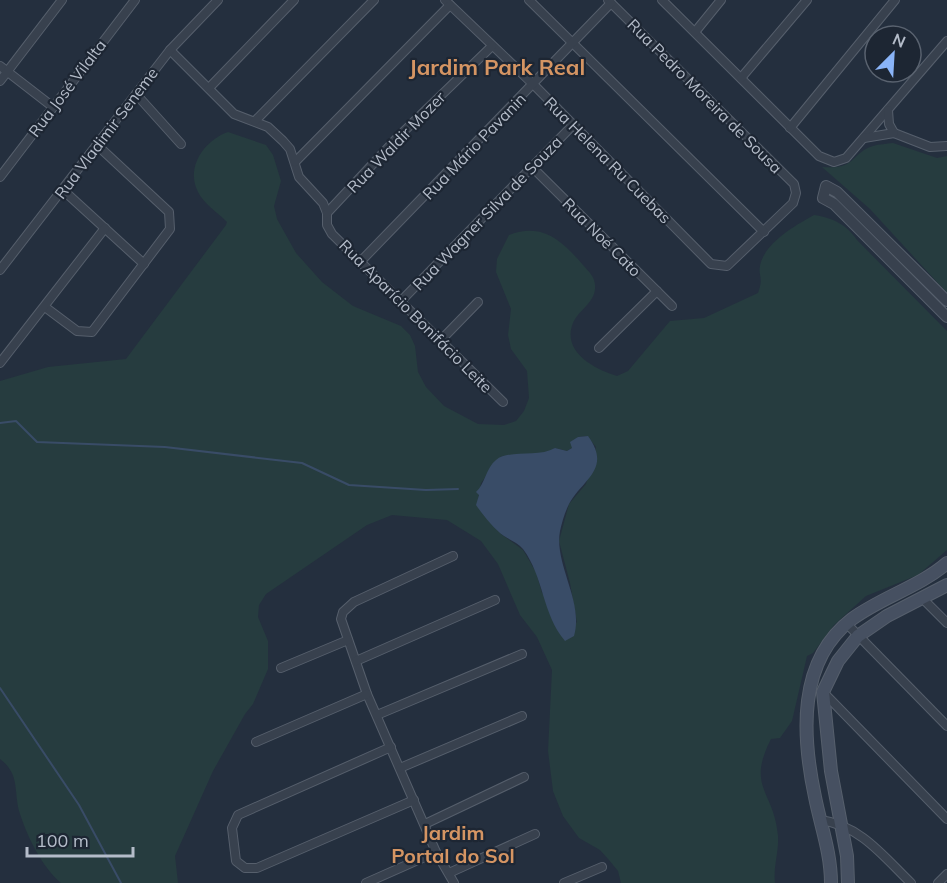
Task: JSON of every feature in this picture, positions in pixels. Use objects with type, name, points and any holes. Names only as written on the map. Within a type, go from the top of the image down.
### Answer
[{"type":"main road","points":[[831,883],[830,859],[810,763],[809,686],[820,656],[847,624],[870,607],[938,571],[947,563]]},
{"type":"main road","points":[[848,883],[847,856],[831,771],[823,692],[838,660],[858,636],[886,616],[924,599],[947,585]]},
{"type":"street","points":[[0,81],[4,69],[62,0]]},
{"type":"street","name":"Rua José Vilalta","points":[[0,177],[135,0]]},
{"type":"street","name":"Rua Vladimir Seneme","points":[[0,270],[170,50],[218,0]]},
{"type":"street","points":[[209,88],[294,0]]},
{"type":"street","points":[[255,121],[374,0]]},
{"type":"street","points":[[529,0],[764,232]]},
{"type":"street","points":[[662,0],[819,156],[830,161],[846,158],[947,41]]},
{"type":"street","points":[[695,32],[721,0]]},
{"type":"street","points":[[741,78],[807,0]]},
{"type":"street","points":[[790,128],[895,0]]},
{"type":"street","name":"Rua Mário Pavanin","points":[[361,261],[534,85],[609,2]]},
{"type":"street","name":"Rua Pedro Moreira de Sousa","points":[[609,2],[794,184],[793,203],[764,232]]},
{"type":"street","points":[[295,162],[447,3]]},
{"type":"street","name":"Rua Helena Ru Cuebas","points":[[447,3],[534,85],[711,264],[722,267],[732,264],[764,232]]},
{"type":"street","name":"Rua Waldir Mozer","points":[[327,213],[399,136],[492,46]]},
{"type":"street","name":"Rua Aparício Bonifácio Leite","points":[[170,50],[234,114],[255,121],[277,134],[290,149],[299,177],[321,200],[327,213],[330,231],[503,402]]},
{"type":"street","points":[[4,69],[53,107]]},
{"type":"street","points":[[136,94],[181,144]]},
{"type":"street","points":[[888,110],[889,124],[894,133]]},
{"type":"street","name":"Rua Wagner Silva de Souza","points":[[401,301],[573,125]]},
{"type":"street","points":[[864,138],[894,133],[934,148],[947,146]]},
{"type":"street","points":[[45,307],[77,332],[92,332],[169,231],[171,223],[169,212],[97,145]]},
{"type":"street","name":"Rua Noé Cato","points":[[532,167],[672,306]]},
{"type":"street","points":[[947,301],[837,192],[826,186],[823,198],[834,204],[947,317]]},
{"type":"street","points":[[63,190],[144,264]]},
{"type":"street","points":[[0,363],[105,228]]},
{"type":"street","points":[[599,348],[657,291]]},
{"type":"street","points":[[440,341],[478,302]]},
{"type":"street","points":[[453,556],[347,606],[341,619],[367,694],[436,852],[454,883]]},
{"type":"street","points":[[924,599],[947,624]]},
{"type":"street","points":[[356,661],[495,600]]},
{"type":"street","points":[[847,624],[947,726]]},
{"type":"street","points":[[281,668],[348,640]]},
{"type":"street","points":[[377,715],[522,654]]},
{"type":"street","points":[[823,692],[947,819]]},
{"type":"street","points":[[256,742],[367,694]]},
{"type":"street","points":[[400,768],[522,716]]},
{"type":"street","points":[[391,747],[245,811],[236,818],[232,828],[236,861],[245,868],[257,868],[414,800]]},
{"type":"street","points":[[425,824],[524,777]]},
{"type":"street","points":[[821,820],[840,823],[868,840],[911,883]]},
{"type":"street","points":[[448,873],[534,834]]},
{"type":"street","points":[[366,883],[436,852]]},
{"type":"street","points":[[564,883],[602,867]]},
{"type":"street","points":[[938,883],[947,874]]},
{"type":"green space","points":[[228,132],[266,145],[273,155],[281,181],[274,206],[277,219],[296,253],[322,282],[353,306],[401,326],[410,335],[415,346],[418,372],[426,387],[444,406],[478,424],[504,425],[516,421],[524,411],[529,398],[527,371],[511,349],[508,335],[511,309],[496,272],[497,259],[509,235],[521,232],[542,232],[551,236],[567,248],[592,276],[595,282],[594,294],[573,323],[572,343],[576,351],[591,364],[617,376],[628,371],[670,321],[704,318],[758,293],[761,283],[760,266],[768,250],[774,242],[814,215],[833,220],[844,226],[947,331],[947,550],[918,575],[866,596],[834,625],[813,653],[807,656],[792,721],[780,738],[771,739],[761,768],[761,779],[776,821],[778,836],[775,883],[621,883],[618,871],[600,850],[579,838],[563,816],[553,791],[548,751],[552,670],[537,637],[520,615],[498,564],[481,541],[447,520],[392,515],[367,525],[266,594],[259,605],[258,617],[268,641],[268,669],[253,704],[213,771],[175,856],[178,883],[61,883],[48,869],[36,852],[23,823],[11,771],[0,759],[0,381],[48,367],[126,359],[226,225],[227,222],[200,196],[194,173],[205,148]],"holes":[[[587,436],[596,447],[586,484],[569,504],[559,541],[577,623],[542,593],[536,572],[523,550],[501,534],[477,505],[481,483],[502,456],[545,454],[555,448],[567,451],[572,448],[578,437]]]},
{"type":"green space","points":[[893,143],[937,158],[947,156],[947,293],[870,209],[822,167],[848,164],[866,149],[875,145]]},
{"type":"water","points":[[588,436],[595,447],[596,465],[593,473],[569,504],[560,531],[561,557],[572,596],[576,623],[574,636],[565,641],[552,619],[530,560],[521,547],[500,533],[485,517],[476,505],[479,495],[476,492],[493,463],[502,457],[540,453],[555,448],[567,451],[572,448],[570,442],[578,437]]},
{"type":"waterway","points":[[0,423],[16,421],[37,442],[165,447],[302,463],[349,485],[426,490],[458,489]]},
{"type":"waterway","points":[[0,688],[79,805],[121,883]]},
{"type":"district","name":"Jardim Park Real","points":[[497,67]]},
{"type":"district","name":"Jardim Portal do Sol","points":[[453,844]]}]
